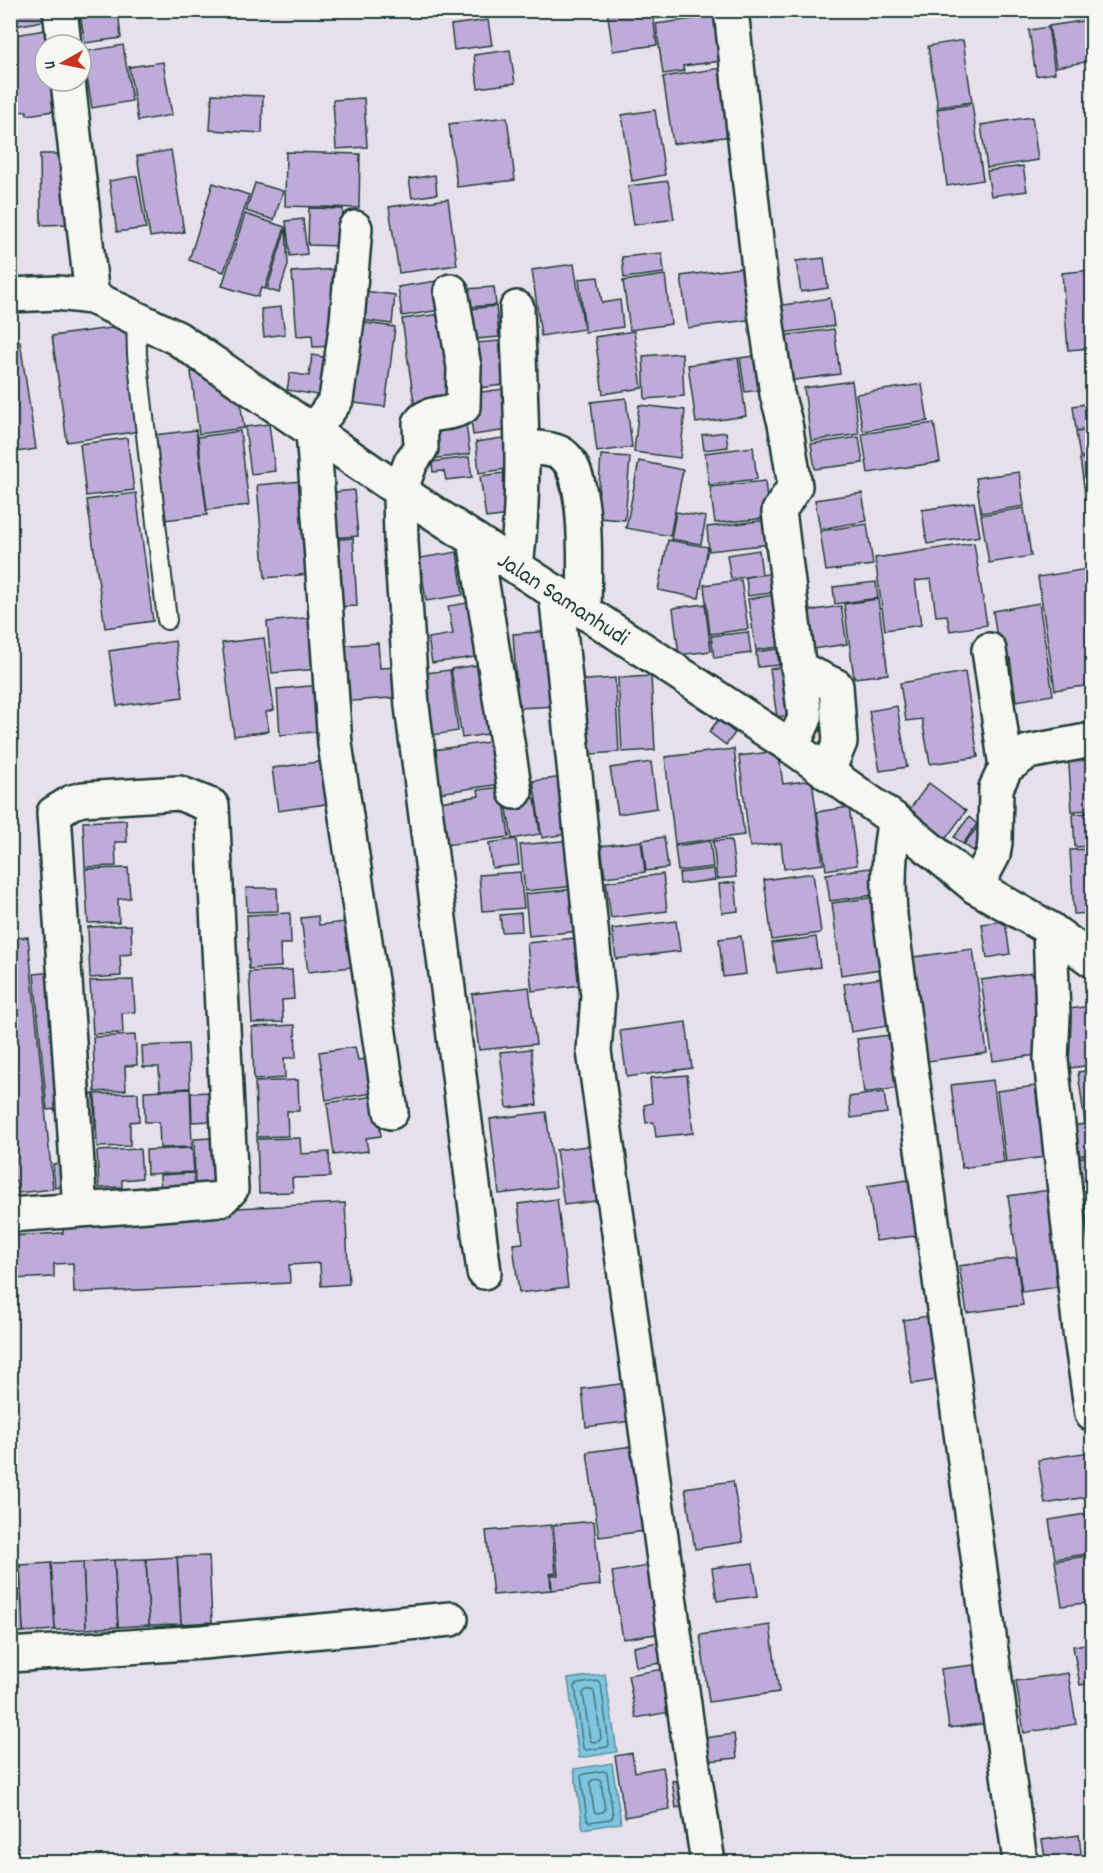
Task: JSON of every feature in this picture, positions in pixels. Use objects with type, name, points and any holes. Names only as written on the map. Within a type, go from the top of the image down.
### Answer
[{"type":"street","points":[[60,10],[63,33]]},
{"type":"street","points":[[731,10],[760,277],[777,394],[785,423],[795,486],[779,511],[805,718],[792,747]]},
{"type":"street","points":[[69,93],[92,297]]},
{"type":"street","points":[[355,228],[347,321],[336,400],[313,431],[335,744],[391,1112]]},
{"type":"street","points":[[451,291],[464,367],[463,407],[456,412],[427,416],[420,423],[421,448],[411,462],[400,491],[401,542],[412,706],[484,1272]]},
{"type":"street","name":"Jalan Samanhudi","points":[[10,295],[57,293],[92,297],[177,338],[400,491],[792,747],[895,820],[976,887],[1050,929],[1092,960]]},
{"type":"street","points":[[516,566],[521,525],[523,447],[517,308]]},
{"type":"street","points":[[523,447],[560,453],[571,463],[582,505],[584,611]]},
{"type":"street","points":[[475,540],[515,792]]},
{"type":"street","points":[[556,592],[597,996],[594,1051],[689,1741],[708,1863]]},
{"type":"street","points":[[990,650],[1006,767]]},
{"type":"street","points":[[798,668],[836,686],[840,742],[827,773]]},
{"type":"street","points":[[976,887],[993,855],[996,788],[1006,767],[1028,752],[1092,740]]},
{"type":"street","points":[[10,1215],[80,1210],[221,1199],[231,1189],[212,806],[179,793],[83,799],[72,802],[54,813],[80,1210]]},
{"type":"street","points":[[895,820],[889,849],[890,916],[1019,1854]]},
{"type":"street","points":[[1050,929],[1053,1016],[1051,1060],[1080,1332],[1092,1414]]},
{"type":"street","points":[[10,1655],[202,1642],[451,1619]]},
{"type":"lane","points":[[136,317],[137,355],[167,620]]},
{"type":"water","points":[[605,1674],[617,1752],[579,1758],[568,1679]]},
{"type":"water","points":[[612,1763],[621,1823],[583,1829],[574,1769]]},
{"type":"building","points":[[10,10],[52,10],[53,19],[10,27]]},
{"type":"building","points":[[118,10],[121,38],[93,42],[93,33],[83,33],[80,15]]},
{"type":"building","points":[[607,10],[652,10],[657,45],[613,51]]},
{"type":"building","points":[[655,10],[701,10],[701,12],[656,18]]},
{"type":"building","points":[[921,10],[945,10],[922,14]]},
{"type":"building","points":[[715,16],[721,61],[683,66],[684,71],[663,74],[656,24]]},
{"type":"building","points":[[488,20],[492,45],[454,50],[451,25]]},
{"type":"building","points":[[1088,20],[1092,61],[1056,67],[1049,26]]},
{"type":"building","points":[[1048,27],[1055,73],[1036,76],[1029,30]]},
{"type":"building","points":[[56,28],[57,33],[33,33],[33,93],[66,93],[68,109],[27,115],[27,111],[10,113],[10,46],[17,45],[15,35]]},
{"type":"building","points":[[963,40],[972,102],[938,107],[928,46]]},
{"type":"building","points":[[123,45],[132,101],[92,108],[90,93],[93,93],[93,50]]},
{"type":"building","points":[[510,50],[515,83],[478,88],[474,55]]},
{"type":"building","points":[[163,62],[172,115],[138,121],[129,67]]},
{"type":"building","points":[[721,68],[731,136],[673,144],[663,77]]},
{"type":"building","points":[[212,94],[263,96],[262,133],[210,130]]},
{"type":"building","points":[[364,98],[367,147],[336,149],[333,100]]},
{"type":"building","points":[[972,104],[983,180],[947,186],[937,109]]},
{"type":"building","points":[[655,110],[665,175],[632,181],[622,115]]},
{"type":"building","points":[[507,117],[515,180],[457,187],[449,124]]},
{"type":"building","points":[[1032,117],[1038,160],[987,168],[981,125]]},
{"type":"building","points":[[10,147],[12,147],[17,269],[10,269]]},
{"type":"building","points":[[171,150],[184,232],[150,237],[137,156]]},
{"type":"building","points":[[286,152],[360,154],[359,208],[285,206]]},
{"type":"building","points":[[40,154],[72,154],[73,224],[41,225]]},
{"type":"building","points":[[1023,166],[1027,191],[991,196],[987,171]]},
{"type":"building","points":[[435,175],[437,194],[412,198],[409,179]]},
{"type":"building","points":[[137,176],[146,228],[117,232],[109,181]]},
{"type":"building","points":[[668,181],[674,219],[634,225],[628,186]]},
{"type":"building","points":[[213,183],[249,195],[224,272],[189,260]]},
{"type":"building","points":[[255,183],[283,191],[274,220],[246,211]]},
{"type":"building","points":[[448,199],[457,265],[399,273],[389,207]]},
{"type":"building","points":[[309,208],[343,209],[342,246],[308,245]]},
{"type":"building","points":[[245,214],[285,227],[265,289],[261,288],[258,297],[222,286]]},
{"type":"building","points":[[303,219],[307,254],[290,256],[286,221]]},
{"type":"building","points":[[286,228],[288,265],[279,293],[267,289]]},
{"type":"building","points":[[662,253],[664,273],[624,278],[622,257]]},
{"type":"building","points":[[824,258],[828,288],[801,292],[796,261]]},
{"type":"building","points":[[574,264],[584,329],[541,336],[532,270]]},
{"type":"building","points":[[754,266],[762,318],[688,328],[681,276]]},
{"type":"building","points":[[337,269],[336,346],[313,347],[312,335],[297,336],[292,272]]},
{"type":"building","points":[[1092,270],[1092,348],[1068,350],[1062,273]]},
{"type":"building","points":[[665,275],[671,324],[630,330],[623,281]]},
{"type":"building","points":[[598,277],[602,303],[620,300],[623,327],[585,332],[579,279]]},
{"type":"building","points":[[443,280],[447,309],[402,316],[398,287]]},
{"type":"building","points":[[494,287],[496,305],[469,307],[467,289]]},
{"type":"building","points":[[356,290],[395,295],[392,324],[352,319]]},
{"type":"building","points":[[830,298],[834,326],[774,334],[770,307]]},
{"type":"building","points":[[496,306],[499,337],[464,340],[461,310]]},
{"type":"building","points":[[281,307],[285,334],[264,337],[261,309]]},
{"type":"building","points":[[449,313],[461,402],[415,409],[402,319]]},
{"type":"building","points":[[350,321],[395,327],[385,407],[340,401]]},
{"type":"building","points":[[125,326],[140,431],[67,442],[52,336]]},
{"type":"building","points":[[834,329],[840,374],[780,382],[774,337]]},
{"type":"building","points":[[634,331],[642,388],[603,394],[595,337]]},
{"type":"building","points":[[20,341],[36,449],[10,453],[10,342]]},
{"type":"building","points":[[499,341],[504,385],[469,389],[465,344]]},
{"type":"building","points":[[682,353],[684,396],[645,399],[643,356]]},
{"type":"building","points":[[312,355],[335,359],[329,397],[287,390],[290,373],[309,376]]},
{"type":"building","points":[[762,355],[767,389],[745,392],[740,358]]},
{"type":"building","points":[[738,358],[746,416],[696,423],[688,365]]},
{"type":"building","points":[[204,370],[239,394],[244,428],[199,434],[191,372]]},
{"type":"building","points":[[852,381],[859,434],[811,441],[804,388]]},
{"type":"building","points":[[922,384],[928,421],[863,431],[856,394]]},
{"type":"building","points":[[503,389],[508,430],[473,435],[468,394]]},
{"type":"building","points":[[626,398],[632,447],[597,452],[591,402]]},
{"type":"building","points":[[1092,403],[1092,428],[1076,430],[1073,406]]},
{"type":"building","points":[[639,405],[685,410],[680,458],[634,452]]},
{"type":"building","points":[[465,416],[470,454],[431,459],[426,421]]},
{"type":"building","points":[[934,423],[940,462],[868,473],[862,434]]},
{"type":"building","points":[[269,424],[275,471],[251,474],[245,427]]},
{"type":"building","points":[[196,430],[207,515],[164,520],[154,435]]},
{"type":"building","points":[[1092,430],[1092,456],[1080,457],[1076,432]]},
{"type":"building","points":[[240,431],[249,505],[207,510],[198,437]]},
{"type":"building","points":[[726,432],[728,447],[704,450],[702,435]]},
{"type":"building","points":[[509,437],[513,468],[479,473],[476,442]]},
{"type":"building","points":[[859,437],[863,463],[815,469],[811,444]]},
{"type":"building","points":[[127,438],[134,490],[86,496],[80,444]]},
{"type":"building","points":[[753,447],[757,479],[709,485],[705,453]]},
{"type":"building","points":[[601,455],[630,457],[625,520],[597,518]]},
{"type":"building","points":[[469,457],[472,477],[446,480],[444,471],[433,472],[432,462]]},
{"type":"building","points":[[1092,457],[1092,499],[1086,500],[1080,459]]},
{"type":"building","points":[[639,461],[683,470],[670,536],[626,528]]},
{"type":"building","points":[[513,472],[518,514],[486,518],[480,476]]},
{"type":"building","points":[[1019,472],[1024,506],[981,513],[976,478]]},
{"type":"building","points":[[302,481],[311,574],[265,578],[257,485]]},
{"type":"building","points":[[765,481],[769,518],[715,523],[710,487]]},
{"type":"building","points":[[354,490],[358,536],[329,538],[325,493]]},
{"type":"building","points":[[136,493],[153,621],[105,628],[87,500]]},
{"type":"building","points":[[862,493],[867,521],[820,529],[815,500]]},
{"type":"building","points":[[974,502],[980,536],[927,544],[922,510]]},
{"type":"building","points":[[1092,502],[1092,539],[1087,503]]},
{"type":"building","points":[[1024,508],[1031,556],[989,563],[981,515]]},
{"type":"building","points":[[676,512],[706,517],[701,544],[671,539]]},
{"type":"building","points":[[769,520],[772,544],[709,551],[707,527]]},
{"type":"building","points":[[867,524],[873,565],[826,571],[820,531]]},
{"type":"building","points":[[353,538],[357,606],[333,607],[328,540]]},
{"type":"building","points":[[668,540],[708,547],[699,598],[658,590]]},
{"type":"building","points":[[974,543],[987,625],[950,631],[947,615],[936,616],[931,579],[915,581],[921,625],[885,630],[875,558]]},
{"type":"building","points":[[759,550],[762,575],[731,579],[727,555]]},
{"type":"building","points":[[457,552],[463,595],[426,601],[420,558]]},
{"type":"building","points":[[1087,569],[1092,605],[1092,685],[1055,690],[1038,577]]},
{"type":"building","points":[[783,572],[786,591],[748,596],[746,577]]},
{"type":"building","points":[[741,580],[748,629],[710,634],[704,585]]},
{"type":"building","points":[[876,582],[878,598],[835,604],[833,587]]},
{"type":"building","points":[[786,593],[793,645],[756,650],[748,599]]},
{"type":"building","points":[[878,599],[888,674],[854,678],[844,604]]},
{"type":"building","points":[[480,601],[489,655],[432,663],[428,638],[453,634],[448,606]]},
{"type":"building","points":[[1039,603],[1053,695],[1016,701],[1010,658],[1000,659],[993,611]]},
{"type":"building","points":[[705,604],[711,651],[679,655],[673,608]]},
{"type":"building","points":[[841,606],[847,644],[813,649],[808,611]]},
{"type":"building","points":[[314,617],[319,669],[272,673],[267,622]]},
{"type":"building","points":[[553,631],[558,706],[518,708],[513,634]]},
{"type":"building","points":[[748,632],[751,653],[714,658],[711,636]]},
{"type":"building","points":[[264,638],[274,710],[266,712],[269,731],[234,736],[222,643]]},
{"type":"building","points":[[175,641],[183,697],[117,706],[109,651]]},
{"type":"building","points":[[378,643],[380,668],[399,667],[402,697],[341,702],[337,646]]},
{"type":"building","points":[[777,649],[779,665],[758,667],[756,652]]},
{"type":"building","points":[[491,663],[501,732],[462,738],[451,669]]},
{"type":"building","points":[[795,665],[802,713],[777,717],[770,669]]},
{"type":"building","points":[[450,670],[458,731],[427,736],[418,674]]},
{"type":"building","points":[[965,672],[978,757],[930,764],[922,719],[906,721],[900,683]]},
{"type":"building","points":[[651,676],[655,750],[622,752],[618,678]]},
{"type":"building","points":[[615,678],[619,752],[578,755],[574,681]]},
{"type":"building","points":[[322,685],[325,731],[280,735],[277,689]]},
{"type":"building","points":[[897,706],[907,767],[880,771],[869,711]]},
{"type":"building","points":[[718,720],[735,733],[726,745],[709,732]]},
{"type":"building","points":[[496,741],[501,784],[439,793],[433,750]]},
{"type":"building","points":[[734,749],[744,835],[675,844],[665,757]]},
{"type":"building","points":[[1092,749],[1092,810],[1072,811],[1068,751]]},
{"type":"building","points":[[778,751],[783,784],[812,780],[823,864],[784,869],[781,843],[750,847],[739,756]]},
{"type":"building","points":[[333,760],[339,802],[278,811],[272,768]]},
{"type":"building","points":[[651,762],[657,808],[618,814],[610,768]]},
{"type":"building","points":[[563,777],[572,833],[542,838],[533,781]]},
{"type":"building","points":[[929,783],[966,811],[944,841],[907,813]]},
{"type":"building","points":[[502,787],[509,837],[445,845],[439,802],[479,796],[478,790]]},
{"type":"building","points":[[535,798],[540,834],[512,839],[506,803]]},
{"type":"building","points":[[849,807],[857,865],[826,870],[817,812]]},
{"type":"building","points":[[1092,813],[1092,846],[1075,847],[1073,814]]},
{"type":"building","points":[[969,817],[977,824],[963,844],[954,837]]},
{"type":"building","points":[[126,820],[127,842],[115,842],[116,866],[85,867],[83,822]]},
{"type":"building","points":[[979,825],[988,831],[973,851],[964,844]]},
{"type":"building","points":[[664,837],[668,868],[646,871],[642,840]]},
{"type":"building","points":[[516,839],[519,865],[492,868],[489,843]]},
{"type":"building","points":[[572,840],[576,886],[525,891],[520,845]]},
{"type":"building","points":[[731,840],[736,877],[717,879],[713,841]]},
{"type":"building","points":[[641,841],[645,872],[605,877],[601,846]]},
{"type":"building","points":[[710,841],[713,867],[678,871],[675,846]]},
{"type":"building","points":[[1092,849],[1092,913],[1074,914],[1070,850]]},
{"type":"building","points":[[877,867],[881,894],[830,901],[826,874]]},
{"type":"building","points":[[128,868],[130,898],[118,899],[119,922],[88,923],[85,869]]},
{"type":"building","points":[[714,869],[715,880],[680,884],[679,873]]},
{"type":"building","points":[[520,872],[524,908],[482,911],[479,875]]},
{"type":"building","points":[[813,873],[821,933],[772,940],[764,880]]},
{"type":"building","points":[[663,874],[667,911],[611,918],[606,882]]},
{"type":"building","points":[[735,882],[738,911],[722,913],[719,884]]},
{"type":"building","points":[[246,888],[277,888],[278,911],[247,912]]},
{"type":"building","points":[[576,889],[580,931],[529,936],[525,894]]},
{"type":"building","points":[[877,897],[887,968],[841,975],[832,903]]},
{"type":"building","points":[[290,913],[291,944],[280,944],[281,967],[249,969],[247,915]]},
{"type":"building","points":[[521,913],[522,931],[502,932],[500,915]]},
{"type":"building","points":[[318,916],[319,925],[354,921],[360,966],[308,972],[301,918]]},
{"type":"building","points":[[676,921],[680,951],[616,959],[612,929]]},
{"type":"building","points":[[1005,921],[1010,954],[987,958],[982,924]]},
{"type":"building","points":[[131,925],[132,954],[120,955],[121,976],[90,978],[88,927]]},
{"type":"building","points":[[741,936],[746,974],[723,977],[719,939]]},
{"type":"building","points":[[28,937],[53,1189],[18,1193],[16,1180],[10,1181],[10,938]]},
{"type":"building","points":[[585,937],[590,984],[532,991],[527,943]]},
{"type":"building","points":[[816,937],[820,967],[777,973],[772,943]]},
{"type":"building","points":[[973,949],[987,1053],[921,1062],[906,958]]},
{"type":"building","points":[[292,970],[294,999],[282,1000],[283,1022],[252,1023],[249,972]]},
{"type":"building","points":[[54,972],[67,1108],[47,1110],[34,974]]},
{"type":"building","points":[[1032,973],[1044,1054],[993,1061],[981,980]]},
{"type":"building","points":[[893,976],[900,1024],[851,1032],[844,984]]},
{"type":"building","points":[[133,980],[135,1012],[122,1013],[123,1033],[93,1034],[90,981]]},
{"type":"building","points":[[529,987],[536,1044],[479,1050],[472,994]]},
{"type":"building","points":[[1091,1006],[1092,1065],[1062,1069],[1055,1011]]},
{"type":"building","points":[[686,1022],[692,1068],[627,1077],[620,1031]]},
{"type":"building","points":[[295,1025],[296,1058],[284,1058],[285,1078],[254,1080],[252,1027]]},
{"type":"building","points":[[898,1034],[906,1087],[864,1093],[857,1039]]},
{"type":"building","points":[[135,1035],[137,1065],[125,1066],[126,1090],[95,1092],[93,1037]]},
{"type":"building","points":[[188,1044],[190,1088],[160,1090],[159,1067],[143,1067],[142,1046]]},
{"type":"building","points":[[355,1047],[358,1060],[376,1058],[380,1092],[326,1100],[319,1052]]},
{"type":"building","points":[[531,1049],[537,1105],[507,1108],[500,1052]]},
{"type":"building","points":[[1092,1070],[1092,1154],[1076,1156],[1072,1126],[1085,1124],[1078,1072]]},
{"type":"building","points":[[687,1075],[693,1133],[656,1137],[654,1122],[646,1123],[644,1105],[652,1103],[650,1078]]},
{"type":"building","points":[[298,1080],[299,1111],[287,1111],[288,1136],[257,1137],[255,1082]]},
{"type":"building","points":[[993,1080],[1004,1162],[962,1168],[951,1085]]},
{"type":"building","points":[[1035,1086],[1040,1125],[1048,1124],[1053,1156],[1006,1162],[997,1091]]},
{"type":"building","points":[[190,1089],[192,1147],[160,1148],[159,1122],[145,1122],[144,1091]]},
{"type":"building","points":[[209,1092],[211,1121],[192,1122],[191,1093]]},
{"type":"building","points":[[884,1092],[887,1113],[851,1118],[849,1097]]},
{"type":"building","points":[[138,1093],[139,1121],[130,1122],[130,1146],[97,1147],[95,1094]]},
{"type":"building","points":[[94,1094],[95,1128],[81,1129],[80,1095]]},
{"type":"building","points":[[375,1096],[381,1136],[366,1138],[368,1151],[334,1155],[327,1103]]},
{"type":"building","points":[[546,1112],[556,1187],[499,1194],[490,1119]]},
{"type":"building","points":[[211,1138],[214,1187],[195,1187],[194,1139]]},
{"type":"building","points":[[300,1138],[301,1154],[329,1152],[330,1177],[292,1178],[293,1192],[259,1193],[257,1139]]},
{"type":"building","points":[[595,1145],[603,1200],[564,1205],[556,1150]]},
{"type":"building","points":[[192,1148],[194,1172],[147,1174],[146,1150]]},
{"type":"building","points":[[140,1149],[142,1178],[122,1180],[122,1187],[99,1188],[97,1151]]},
{"type":"building","points":[[1092,1156],[1092,1216],[1076,1218],[1068,1159]]},
{"type":"building","points":[[70,1162],[72,1186],[55,1188],[53,1164]]},
{"type":"building","points":[[194,1173],[195,1197],[161,1198],[160,1175]]},
{"type":"building","points":[[921,1178],[929,1234],[876,1241],[868,1186]]},
{"type":"building","points":[[1057,1189],[1071,1285],[1022,1292],[1008,1196]]},
{"type":"building","points":[[557,1199],[568,1287],[519,1293],[513,1244],[523,1243],[518,1204]]},
{"type":"building","points":[[345,1203],[349,1284],[321,1286],[320,1263],[289,1265],[290,1283],[74,1293],[73,1263],[54,1264],[54,1277],[10,1279],[10,1236],[63,1233],[62,1216]]},
{"type":"building","points":[[1092,1219],[1092,1240],[1080,1242],[1077,1221]]},
{"type":"building","points":[[1092,1242],[1092,1284],[1081,1286],[1075,1244]]},
{"type":"building","points":[[1016,1258],[1023,1305],[967,1313],[959,1266]]},
{"type":"building","points":[[934,1315],[943,1379],[912,1384],[903,1320]]},
{"type":"building","points":[[627,1383],[632,1421],[586,1427],[582,1389]]},
{"type":"building","points":[[641,1445],[653,1530],[599,1537],[587,1452]]},
{"type":"building","points":[[1089,1452],[1092,1496],[1045,1504],[1038,1460]]},
{"type":"building","points":[[733,1481],[743,1542],[695,1549],[685,1488]]},
{"type":"building","points":[[1092,1513],[1092,1553],[1055,1559],[1049,1520]]},
{"type":"building","points":[[594,1521],[600,1585],[552,1590],[551,1575],[558,1575],[553,1525]]},
{"type":"building","points":[[551,1525],[556,1573],[550,1574],[551,1590],[493,1595],[486,1531]]},
{"type":"building","points":[[1092,1555],[1092,1602],[1062,1606],[1055,1561]]},
{"type":"building","points":[[209,1556],[212,1622],[181,1624],[177,1557]]},
{"type":"building","points":[[177,1557],[181,1624],[149,1625],[146,1559]]},
{"type":"building","points":[[146,1559],[149,1625],[118,1627],[114,1560]]},
{"type":"building","points":[[114,1560],[118,1627],[86,1629],[83,1562]]},
{"type":"building","points":[[83,1562],[86,1629],[55,1630],[51,1563]]},
{"type":"building","points":[[51,1563],[55,1630],[23,1632],[20,1565]]},
{"type":"building","points":[[753,1563],[758,1596],[717,1601],[712,1568]]},
{"type":"building","points":[[659,1564],[668,1622],[655,1624],[656,1634],[623,1639],[612,1572]]},
{"type":"building","points":[[10,1565],[20,1565],[23,1632],[10,1632]]},
{"type":"building","points":[[770,1625],[779,1692],[709,1702],[700,1635]]},
{"type":"building","points":[[664,1641],[668,1662],[636,1667],[633,1647]]},
{"type":"building","points":[[1092,1643],[1092,1683],[1080,1685],[1073,1646]]},
{"type":"building","points":[[981,1664],[989,1723],[949,1728],[941,1669]]},
{"type":"building","points":[[675,1667],[682,1710],[636,1718],[628,1675]]},
{"type":"building","points":[[1068,1673],[1076,1724],[1024,1733],[1016,1681]]},
{"type":"building","points":[[734,1734],[737,1758],[708,1761],[704,1738]]},
{"type":"building","points":[[632,1753],[635,1772],[663,1767],[670,1809],[625,1817],[615,1756]]},
{"type":"building","points":[[689,1779],[693,1805],[676,1808],[672,1781]]},
{"type":"building","points":[[1079,1835],[1082,1862],[1046,1862],[1042,1840]]}]
